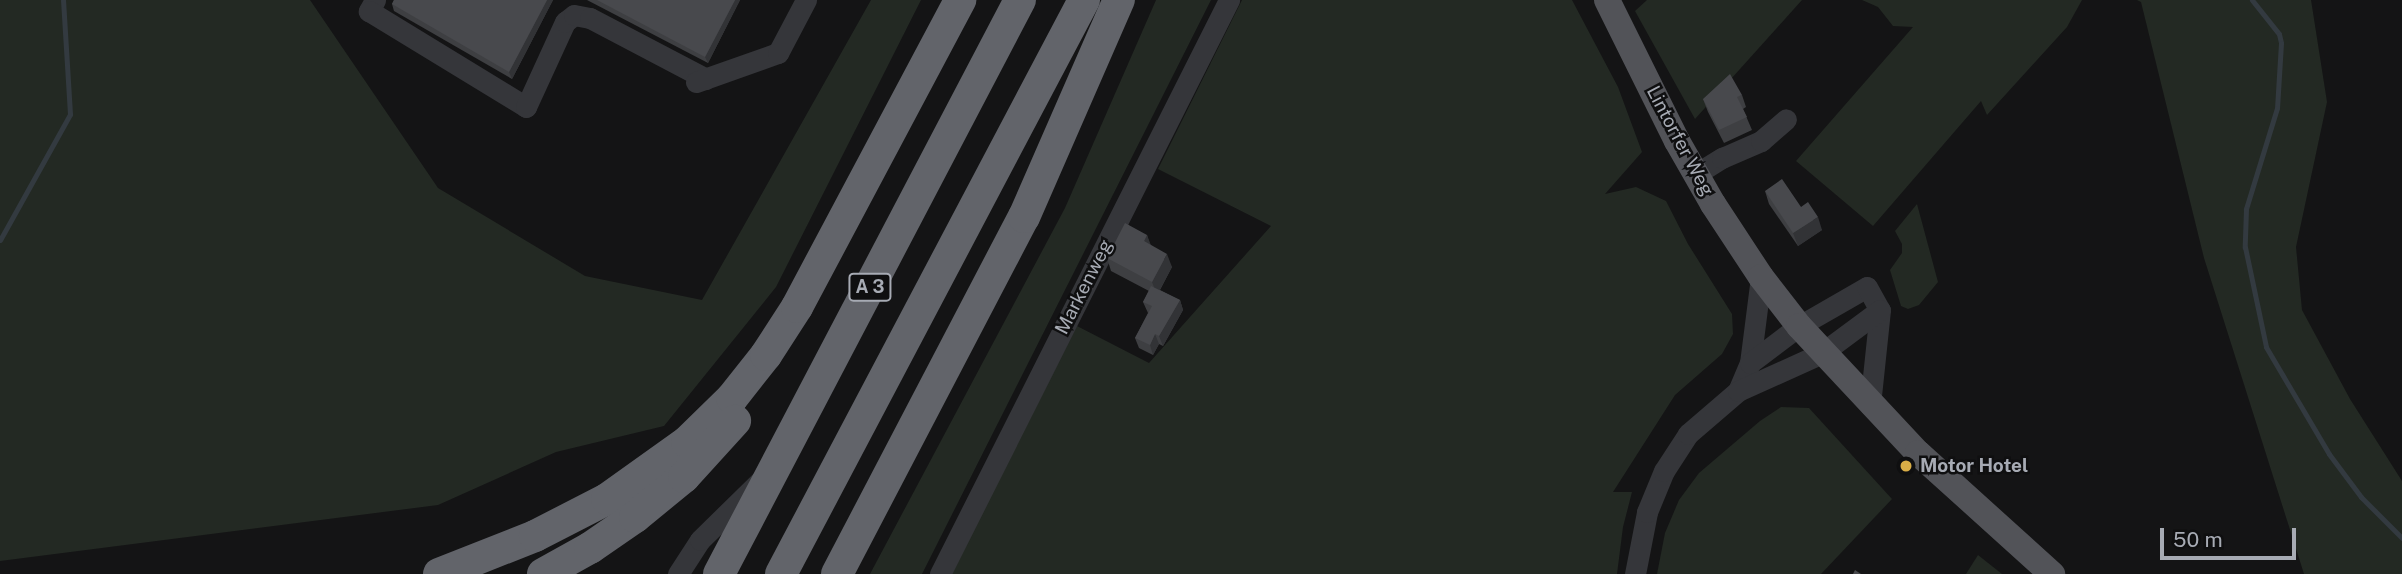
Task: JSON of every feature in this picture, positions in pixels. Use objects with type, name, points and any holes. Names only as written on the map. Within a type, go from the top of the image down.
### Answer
[{"type":"highway","points":[[439,574],[574,517],[662,461],[710,421],[732,398],[766,355],[797,307],[960,0]]},
{"type":"highway","name":"A 3","points":[[719,574],[1020,0]]},
{"type":"highway","name":"A 3","points":[[780,574],[1084,0]]},
{"type":"highway","points":[[837,574],[1024,217],[1119,0]]},
{"type":"highway","points":[[543,574],[590,548],[635,517],[684,477],[713,447],[772,371],[797,307]]},
{"type":"main road","name":"Lintorfer Weg","points":[[1607,0],[1696,174],[1761,277],[1822,354],[1870,405],[1918,453],[2052,574]]},
{"type":"street","points":[[374,0],[369,11],[526,107],[565,22],[574,15],[590,18],[701,80],[778,53],[806,0]]},
{"type":"street","name":"Markenweg","points":[[940,574],[1229,0]]},
{"type":"street","points":[[1696,174],[1721,158],[1762,141],[1786,119]]},
{"type":"street","points":[[1738,391],[1750,363],[1761,277]]},
{"type":"street","points":[[1750,363],[1799,326],[1867,287],[1880,310],[1870,405]]},
{"type":"street","points":[[1635,574],[1647,512],[1664,471],[1688,434],[1738,391],[1822,354],[1880,310]]},
{"type":"street","points":[[678,574],[700,540],[779,462]]},
{"type":"shaded area","points":[[0,0],[310,0],[438,188],[585,276],[702,300],[871,0],[921,0],[776,287],[664,426],[556,452],[438,505],[0,561]]},
{"type":"shaded area","points":[[1156,0],[1211,0],[922,574],[870,574],[1065,208]]},
{"type":"shaded area","points":[[1242,0],[1572,0],[1618,87],[1642,152],[1605,194],[1636,187],[1666,201],[1688,244],[1732,314],[1733,334],[1722,354],[1675,395],[1613,492],[1632,492],[1623,527],[1617,574],[951,574],[1077,326],[1149,363],[1271,226],[1158,169]]},
{"type":"shaded area","points":[[1647,0],[1802,0],[1695,119],[1635,11]]},
{"type":"shaded area","points":[[1862,0],[2082,0],[2067,27],[1987,115],[1981,101],[1873,226],[1796,161],[1913,27],[1893,26],[1878,7]]},
{"type":"shaded area","points":[[2137,0],[2311,0],[2327,102],[2296,247],[2302,310],[2350,399],[2402,481],[2402,574],[2304,574],[2204,258],[2141,2]]},
{"type":"shaded area","points":[[1917,204],[1938,282],[1919,305],[1908,309],[1901,306],[1890,270],[1902,253],[1902,244],[1895,231]]},
{"type":"shaded area","points":[[1781,407],[1809,408],[1892,499],[1821,574],[1657,574],[1665,533],[1679,500],[1699,473],[1760,421]]},
{"type":"shaded area","points":[[1978,555],[2002,574],[1966,574]]},
{"type":"building","points":[[394,0],[547,0],[509,72],[392,4]]},
{"type":"building","points":[[597,0],[735,0],[705,57]]},
{"type":"building","points":[[1730,74],[1742,95],[1737,97],[1747,117],[1719,130],[1703,99]]},
{"type":"building","points":[[1782,179],[1801,207],[1808,202],[1818,217],[1793,233],[1765,191]]},
{"type":"building","points":[[1125,223],[1147,235],[1144,241],[1167,254],[1152,282],[1107,258]]},
{"type":"building","points":[[1151,286],[1180,300],[1159,336],[1155,334],[1150,345],[1135,338],[1152,306],[1143,302]]},
{"type":"waterway","points":[[0,240],[70,114],[63,0]]},
{"type":"waterway","points":[[2252,0],[2279,34],[2281,43],[2277,108],[2246,209],[2245,247],[2266,347],[2329,454],[2361,497],[2402,538]]},
{"type":"place","name":"Motor Hotel","points":[[1906,466]]}]
